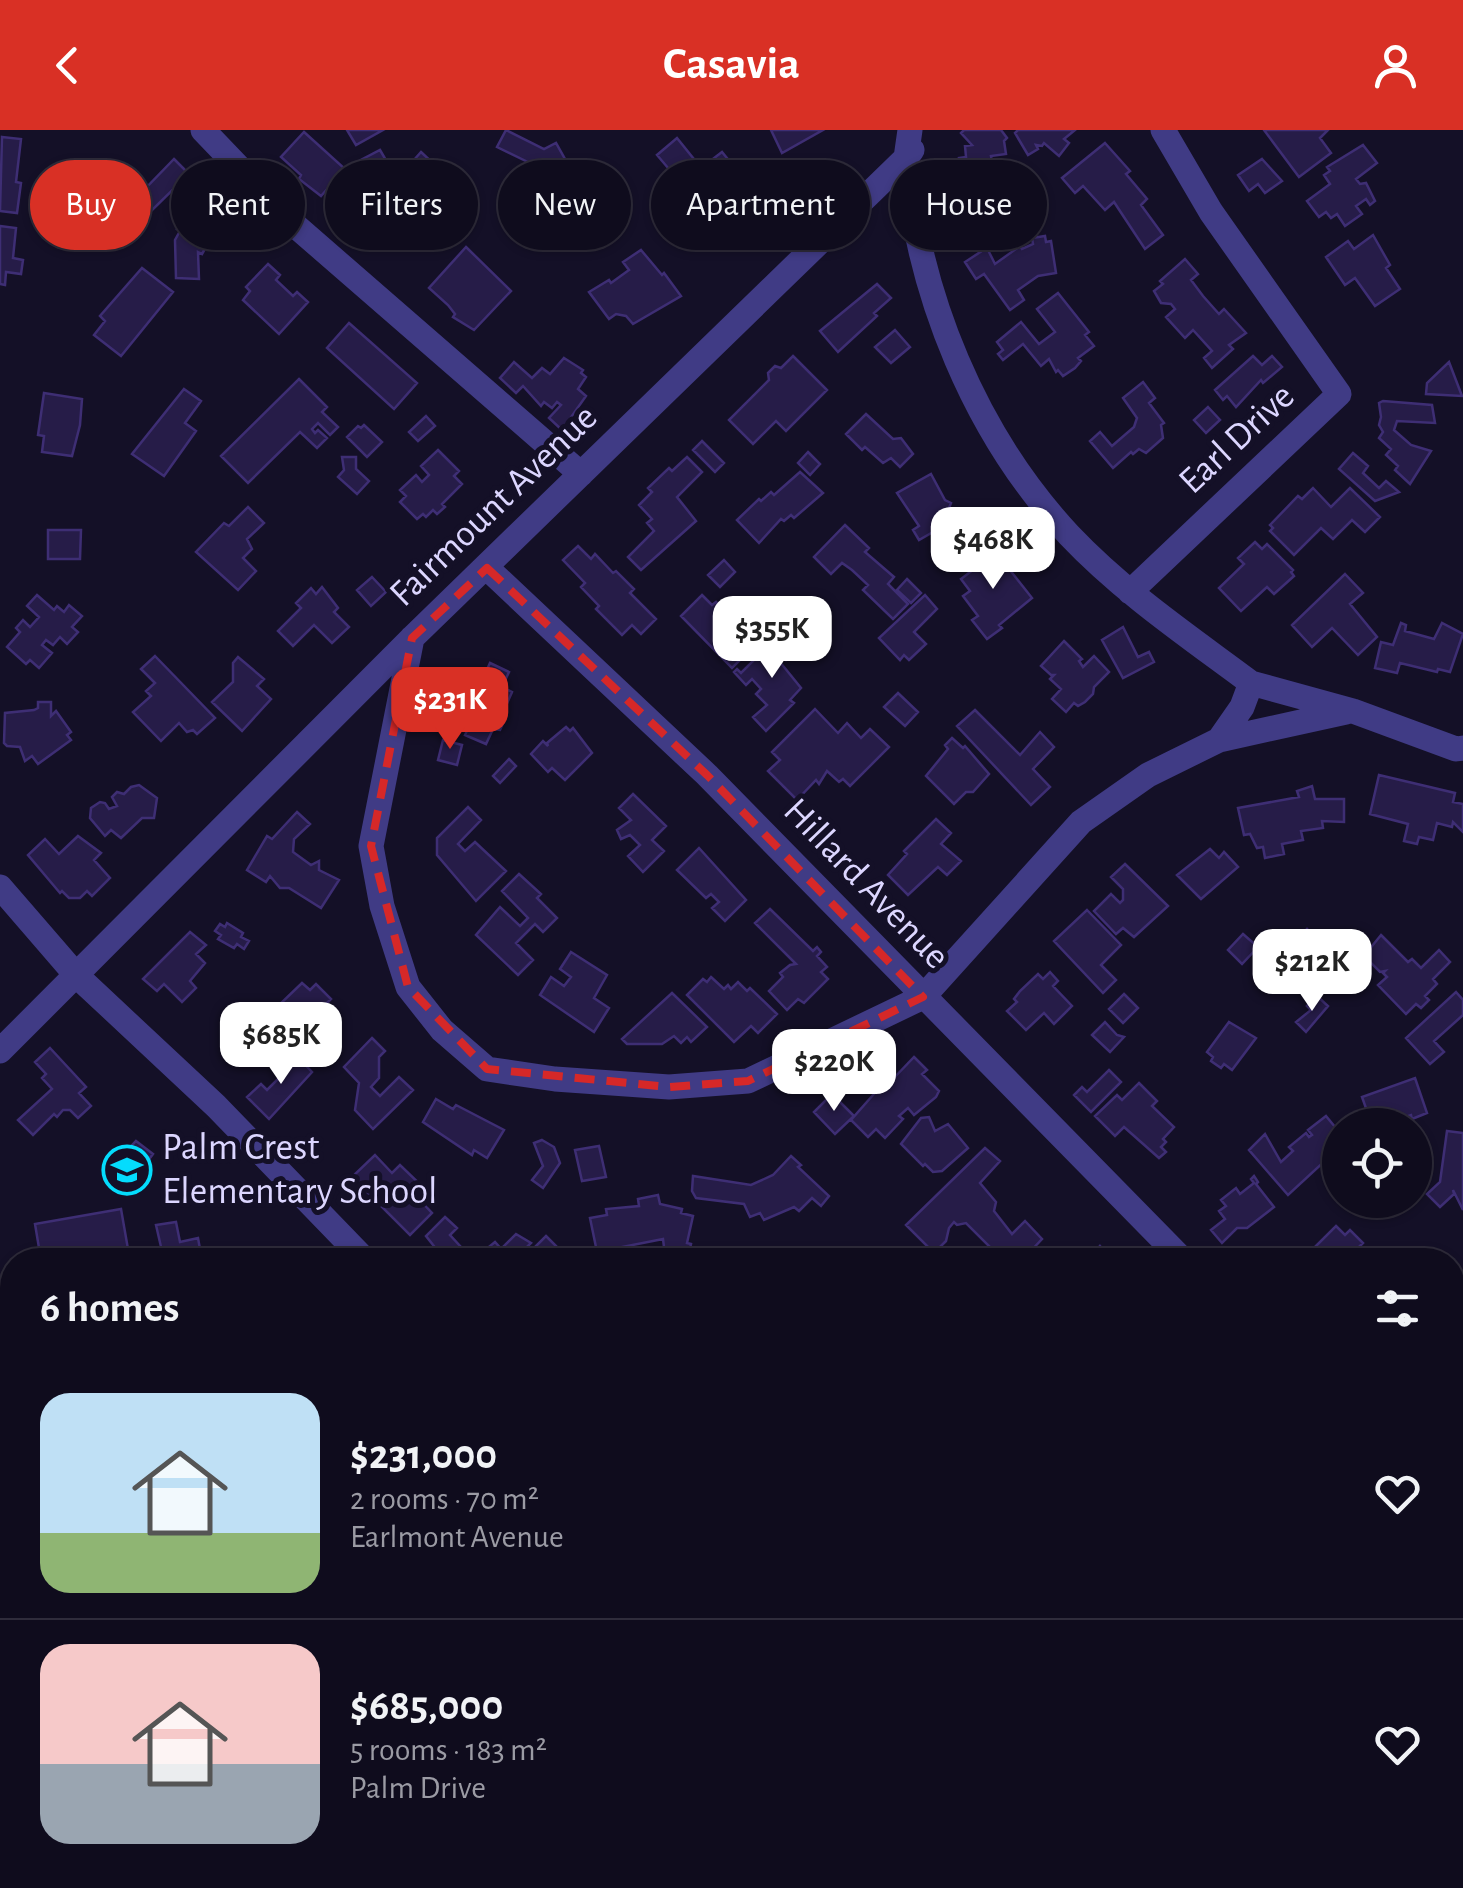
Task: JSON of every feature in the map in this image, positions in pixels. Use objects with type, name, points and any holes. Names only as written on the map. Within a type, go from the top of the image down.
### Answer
[{"type":"street","points":[[203,130],[290,221],[581,474]]},
{"type":"street","points":[[910,130],[906,158],[908,189],[947,341],[987,424],[1068,534],[1130,592],[1251,684],[1353,711],[1461,751]]},
{"type":"street","points":[[906,158],[927,130]]},
{"type":"street","name":"Earl Drive","points":[[1130,592],[1339,394],[1211,212],[1164,130]]},
{"type":"street","name":"Fairmount Avenue","points":[[0,1051],[412,638],[906,158]]},
{"type":"street","name":"Hillard Avenue","points":[[487,568],[707,774],[1172,1248]]},
{"type":"street","points":[[412,638],[371,846],[382,906],[408,987],[442,1030],[487,1069],[555,1078],[669,1086],[748,1082],[923,997],[1081,822],[1148,775],[1218,740],[1353,711]]},
{"type":"street","points":[[1218,740],[1242,707],[1251,684]]},
{"type":"street","points":[[0,887],[77,976],[216,1106],[354,1248]]},
{"type":"highlighted area","points":[[487,568],[707,775],[923,997],[748,1081],[669,1087],[487,1069],[408,987],[371,846],[412,638]]},
{"type":"building","points":[[347,130],[383,130],[356,145]]},
{"type":"building","points":[[506,130],[544,149],[556,143],[566,160],[524,160],[497,147]]},
{"type":"building","points":[[771,130],[823,130],[782,153]]},
{"type":"building","points":[[1001,130],[1007,138],[1006,154],[991,156],[992,160],[959,160],[966,157],[965,146],[972,145],[961,133]]},
{"type":"building","points":[[1075,130],[1064,139],[1069,143],[1059,156],[1044,143],[1036,145],[1038,149],[1028,155],[1015,133]]},
{"type":"building","points":[[1264,130],[1328,130],[1320,138],[1331,153],[1299,177]]},
{"type":"building","points":[[304,132],[335,160],[325,160],[325,192],[321,196],[305,184],[305,160],[281,157]]},
{"type":"building","points":[[2,137],[21,139],[17,213],[0,211]]},
{"type":"building","points":[[677,138],[695,160],[661,160],[657,155]]},
{"type":"building","points":[[1105,143],[1130,171],[1126,174],[1147,199],[1141,205],[1163,235],[1145,249],[1114,202],[1105,210],[1083,186],[1075,193],[1062,178]]},
{"type":"building","points":[[1363,145],[1377,163],[1356,179],[1360,184],[1366,183],[1375,201],[1370,205],[1366,199],[1356,206],[1362,214],[1345,226],[1337,214],[1331,218],[1326,212],[1319,217],[1307,201],[1330,184],[1324,175],[1330,171],[1327,167]]},
{"type":"building","points":[[380,150],[386,160],[361,160]]},
{"type":"building","points":[[421,152],[430,160],[414,160]]},
{"type":"building","points":[[722,152],[728,160],[712,160]]},
{"type":"building","points":[[1262,159],[1282,181],[1265,193],[1258,184],[1249,191],[1238,175]]},
{"type":"building","points":[[171,162],[171,192],[151,211],[151,183]]},
{"type":"building","points":[[0,226],[16,228],[13,258],[23,260],[21,274],[6,272],[5,285],[0,284]]},
{"type":"building","points":[[1373,235],[1390,265],[1386,268],[1400,289],[1375,306],[1355,278],[1345,285],[1326,257],[1348,241],[1354,249]]},
{"type":"building","points":[[1051,241],[1056,273],[1038,276],[1018,290],[1024,300],[1010,310],[984,274],[976,279],[965,262],[988,250],[995,264],[1014,250],[1047,250],[1047,242]]},
{"type":"building","points":[[175,250],[204,250],[202,254],[198,252],[199,279],[176,278]]},
{"type":"building","points":[[463,250],[469,250],[511,291],[474,330],[453,317],[448,305],[429,288]]},
{"type":"building","points":[[641,250],[681,296],[633,324],[626,316],[616,314],[609,319],[589,292],[629,270],[623,262]]},
{"type":"building","points":[[1185,259],[1198,274],[1191,280],[1203,296],[1219,314],[1224,309],[1246,333],[1229,345],[1233,349],[1212,368],[1204,358],[1212,351],[1193,330],[1185,338],[1166,317],[1175,309],[1171,304],[1161,303],[1154,291]]},
{"type":"building","points":[[268,264],[280,275],[276,280],[293,296],[297,292],[308,302],[279,334],[243,300],[250,291],[246,287]]},
{"type":"building","points":[[142,268],[173,292],[121,356],[94,335],[105,321],[100,316]]},
{"type":"building","points":[[877,284],[891,298],[838,352],[820,331]]},
{"type":"building","points":[[1058,293],[1089,332],[1085,335],[1094,346],[1063,376],[1049,359],[1041,366],[1023,344],[1003,360],[998,354],[1003,350],[997,342],[1021,322],[1039,344],[1055,332],[1037,309]]},
{"type":"building","points":[[349,323],[417,383],[394,409],[327,348]]},
{"type":"building","points":[[895,330],[910,347],[891,363],[875,347]]},
{"type":"building","points":[[793,356],[827,390],[786,431],[776,421],[753,444],[729,420],[769,380],[768,373],[775,366],[781,368]]},
{"type":"building","points":[[1253,356],[1262,365],[1272,356],[1282,367],[1263,383],[1261,380],[1236,407],[1215,390]]},
{"type":"building","points":[[564,358],[583,370],[581,373],[586,377],[578,389],[586,396],[562,430],[549,418],[561,405],[557,402],[552,408],[544,402],[541,406],[523,386],[516,393],[500,378],[514,362],[532,378],[542,368],[550,374]]},
{"type":"building","points":[[1449,362],[1462,396],[1426,394],[1427,383]]},
{"type":"building","points":[[299,379],[327,407],[322,412],[338,427],[330,435],[318,423],[312,429],[327,438],[317,448],[300,432],[248,483],[221,456]]},
{"type":"building","points":[[1143,382],[1155,398],[1149,403],[1164,423],[1163,438],[1146,453],[1139,449],[1131,452],[1113,468],[1090,441],[1100,432],[1112,446],[1134,427],[1137,418],[1123,398]]},
{"type":"building","points":[[184,389],[201,401],[185,423],[196,431],[164,476],[132,454]]},
{"type":"building","points":[[44,393],[82,399],[72,456],[42,452],[44,436],[38,435]]},
{"type":"building","points":[[1379,403],[1432,405],[1435,423],[1397,421],[1394,430],[1411,445],[1431,451],[1410,484],[1395,470],[1398,466],[1386,455],[1391,449],[1379,438],[1383,432],[1379,425]]},
{"type":"building","points":[[1208,407],[1220,420],[1206,433],[1194,420]]},
{"type":"building","points":[[866,414],[893,439],[901,438],[913,454],[900,467],[891,458],[883,463],[846,434]]},
{"type":"building","points":[[426,416],[435,426],[418,441],[409,432]]},
{"type":"building","points":[[364,425],[382,442],[367,457],[347,437]]},
{"type":"building","points":[[702,441],[724,463],[715,472],[693,450]]},
{"type":"building","points":[[438,450],[459,471],[454,476],[462,484],[437,514],[433,510],[417,519],[400,502],[406,496],[400,490],[416,475],[422,482],[429,475],[421,466]]},
{"type":"building","points":[[808,452],[820,464],[810,475],[798,463]]},
{"type":"building","points":[[1353,453],[1368,466],[1363,473],[1379,488],[1386,481],[1399,492],[1375,501],[1339,469]]},
{"type":"building","points":[[342,457],[356,457],[356,469],[369,481],[357,494],[338,477],[344,470]]},
{"type":"building","points":[[687,457],[702,472],[677,497],[696,521],[641,570],[628,557],[654,531],[647,523],[652,519],[639,505],[652,492],[648,488]]},
{"type":"building","points":[[800,472],[823,493],[794,518],[791,515],[781,519],[759,543],[737,520],[759,499],[771,492],[774,495]]},
{"type":"building","points":[[931,474],[945,500],[951,503],[949,508],[965,522],[956,538],[940,528],[919,540],[913,530],[919,526],[897,493]]},
{"type":"building","points":[[1313,488],[1331,507],[1350,488],[1380,517],[1365,532],[1352,520],[1333,539],[1321,528],[1294,555],[1270,531],[1270,525],[1298,496],[1302,499]]},
{"type":"building","points":[[248,507],[264,523],[247,539],[252,549],[243,558],[256,571],[238,590],[196,552],[224,523],[229,526]]},
{"type":"building","points":[[845,525],[869,548],[865,552],[894,577],[888,584],[908,604],[893,619],[863,590],[868,585],[852,570],[842,563],[831,574],[814,557]]},
{"type":"building","points":[[48,530],[81,530],[80,559],[48,559]]},
{"type":"building","points":[[1255,542],[1262,549],[1267,544],[1293,570],[1294,576],[1274,594],[1267,587],[1241,611],[1219,588],[1244,564],[1238,558]]},
{"type":"building","points":[[990,545],[1032,598],[987,639],[972,620],[978,616],[963,596],[970,591],[961,579],[978,566],[972,558]]},
{"type":"building","points":[[578,546],[591,559],[595,554],[613,573],[616,571],[634,589],[630,593],[656,619],[641,634],[632,625],[622,635],[596,609],[599,606],[581,587],[585,583],[563,560]]},
{"type":"building","points":[[724,560],[735,572],[720,587],[708,575]]},
{"type":"building","points":[[1345,574],[1363,593],[1350,604],[1377,637],[1358,655],[1332,628],[1312,647],[1292,625]]},
{"type":"building","points":[[372,577],[386,592],[371,606],[357,590]]},
{"type":"building","points":[[907,579],[921,593],[911,603],[897,590]]},
{"type":"building","points":[[322,587],[338,608],[334,612],[349,627],[332,643],[314,625],[293,646],[278,631],[301,608],[296,603],[311,588],[316,594]]},
{"type":"building","points":[[37,595],[54,610],[57,606],[64,612],[69,605],[82,616],[72,627],[78,632],[67,644],[60,637],[53,645],[46,640],[42,645],[52,653],[39,668],[30,660],[26,664],[7,647],[20,632],[16,628],[23,620],[30,627],[39,617],[27,606]]},
{"type":"building","points":[[702,595],[712,605],[716,602],[734,620],[730,624],[740,633],[767,606],[781,619],[732,668],[681,616]]},
{"type":"building","points":[[925,595],[937,609],[914,632],[926,644],[909,660],[904,655],[900,660],[879,638]]},
{"type":"building","points":[[1401,623],[1406,625],[1405,631],[1434,639],[1442,623],[1463,634],[1450,672],[1400,663],[1397,673],[1375,668],[1381,642],[1393,645]]},
{"type":"building","points":[[1123,627],[1138,657],[1149,652],[1154,662],[1123,678],[1102,640]]},
{"type":"building","points":[[781,633],[797,649],[786,660],[779,653],[773,660],[778,665],[780,662],[801,688],[790,700],[794,703],[766,731],[753,717],[767,705],[756,694],[761,689],[752,679],[746,685],[734,672],[737,669],[741,673]]},
{"type":"building","points":[[1064,641],[1082,659],[1079,661],[1083,667],[1094,656],[1109,672],[1085,702],[1078,706],[1074,703],[1066,712],[1052,699],[1061,689],[1050,679],[1054,675],[1041,666]]},
{"type":"building","points":[[155,656],[215,718],[197,734],[193,730],[187,732],[179,723],[161,741],[133,712],[151,696],[146,691],[155,683],[141,669]]},
{"type":"building","points":[[238,657],[264,679],[257,686],[271,699],[242,731],[212,702],[233,682],[233,663]]},
{"type":"building","points":[[490,663],[509,672],[502,687],[512,692],[500,730],[493,729],[486,744],[465,735],[472,720],[467,717],[484,689],[479,687]]},
{"type":"building","points":[[898,693],[918,712],[905,726],[884,707]]},
{"type":"building","points":[[38,702],[51,702],[51,716],[56,711],[71,732],[67,735],[71,740],[38,764],[32,756],[25,761],[20,747],[4,743],[5,713],[34,710]]},
{"type":"building","points":[[815,709],[838,733],[847,723],[861,738],[870,729],[889,747],[850,786],[827,771],[819,784],[816,780],[797,800],[768,771],[780,760],[772,752]]},
{"type":"building","points":[[975,710],[1020,755],[1040,732],[1054,747],[1033,769],[1050,787],[1031,805],[957,726]]},
{"type":"building","points":[[566,727],[570,731],[573,728],[592,753],[565,780],[552,768],[548,772],[531,754],[543,741],[548,746]]},
{"type":"building","points":[[952,738],[965,746],[989,774],[973,792],[966,792],[954,804],[926,776]]},
{"type":"building","points":[[443,740],[462,745],[457,765],[438,760]]},
{"type":"building","points":[[509,759],[516,766],[500,783],[493,776]]},
{"type":"building","points":[[1379,775],[1455,793],[1453,802],[1463,804],[1463,832],[1453,822],[1452,827],[1437,823],[1433,840],[1419,837],[1417,844],[1404,841],[1408,824],[1370,814]]},
{"type":"building","points":[[139,785],[157,798],[154,818],[142,818],[121,838],[111,830],[105,836],[90,818],[91,808],[100,802],[109,809],[117,806],[112,797],[117,792],[124,794]]},
{"type":"building","points":[[1312,786],[1315,799],[1344,799],[1344,822],[1322,821],[1323,828],[1301,831],[1303,840],[1282,844],[1284,854],[1265,858],[1263,847],[1257,848],[1250,834],[1244,835],[1238,808],[1299,797],[1297,791]]},
{"type":"building","points":[[633,794],[666,826],[652,840],[664,851],[643,872],[628,856],[640,845],[630,835],[621,839],[617,830],[631,820],[619,808]]},
{"type":"building","points":[[468,807],[481,820],[458,844],[465,851],[475,842],[506,871],[476,901],[437,855],[437,838]]},
{"type":"building","points":[[297,812],[310,824],[294,839],[293,852],[311,865],[319,861],[319,870],[339,880],[321,908],[289,888],[280,888],[270,876],[266,882],[247,870],[267,836],[272,839]]},
{"type":"building","points":[[936,819],[951,833],[941,844],[961,861],[947,875],[938,867],[908,895],[888,875],[907,854],[904,851]]},
{"type":"building","points":[[78,836],[101,853],[94,860],[110,878],[92,896],[87,891],[80,898],[69,898],[60,893],[28,855],[45,839],[59,854]]},
{"type":"building","points":[[699,848],[746,900],[725,921],[712,908],[719,902],[711,894],[706,898],[677,870]]},
{"type":"building","points":[[1210,849],[1219,858],[1224,852],[1238,867],[1201,899],[1177,875]]},
{"type":"building","points":[[1125,864],[1168,906],[1134,937],[1123,928],[1116,934],[1094,911],[1111,894],[1120,903],[1123,900],[1123,889],[1111,877]]},
{"type":"building","points":[[519,874],[541,894],[537,898],[557,918],[543,932],[535,924],[516,943],[533,960],[518,975],[476,935],[500,907],[520,926],[528,918],[502,891]]},
{"type":"building","points":[[770,909],[813,951],[817,947],[821,952],[817,956],[827,967],[821,972],[828,979],[804,1003],[798,999],[787,1010],[769,991],[783,977],[780,973],[796,964],[755,923]]},
{"type":"building","points":[[1087,910],[1121,945],[1101,965],[1116,980],[1103,993],[1054,941]]},
{"type":"building","points":[[227,923],[249,941],[244,949],[218,939],[221,935],[215,931],[220,924],[225,927]]},
{"type":"building","points":[[1307,929],[1321,943],[1311,953],[1297,939]]},
{"type":"building","points":[[190,932],[206,945],[196,954],[205,963],[190,981],[196,988],[182,1002],[164,984],[157,991],[143,979]]},
{"type":"building","points":[[1243,934],[1258,947],[1242,964],[1228,950]]},
{"type":"building","points":[[1381,935],[1408,962],[1412,959],[1421,968],[1439,950],[1450,962],[1433,979],[1437,984],[1425,996],[1429,1000],[1421,1008],[1416,1004],[1406,1014],[1378,985],[1387,977],[1385,971],[1380,972],[1364,956]]},
{"type":"building","points":[[571,952],[607,975],[594,998],[609,1008],[594,1032],[540,995],[551,977],[564,986],[571,977],[560,969]]},
{"type":"building","points":[[1050,972],[1058,981],[1053,986],[1072,1006],[1054,1024],[1044,1013],[1026,1030],[1007,1011],[1038,974],[1043,979]]},
{"type":"building","points":[[711,977],[724,989],[728,985],[731,989],[738,982],[747,991],[750,988],[777,1014],[758,1033],[751,1026],[734,1042],[687,995],[703,979],[707,982]]},
{"type":"building","points":[[302,983],[310,990],[316,984],[331,999],[323,1007],[333,1017],[296,1053],[282,1039],[289,1032],[275,1018],[281,1011],[277,1007]]},
{"type":"building","points":[[1456,992],[1463,1000],[1463,1015],[1434,1041],[1444,1052],[1430,1064],[1406,1038]]},
{"type":"building","points":[[672,993],[707,1027],[691,1042],[687,1037],[681,1043],[674,1036],[662,1044],[627,1044],[622,1039]]},
{"type":"building","points":[[1124,994],[1138,1008],[1123,1023],[1109,1009]]},
{"type":"building","points":[[1317,996],[1328,1006],[1306,1032],[1296,1022],[1311,1010],[1307,1006]]},
{"type":"building","points":[[1105,1022],[1124,1037],[1110,1052],[1092,1035]]},
{"type":"building","points":[[1229,1022],[1256,1038],[1232,1070],[1211,1061],[1213,1057],[1207,1052]]},
{"type":"building","points":[[372,1038],[385,1051],[379,1057],[379,1078],[371,1087],[380,1096],[399,1077],[413,1090],[373,1129],[355,1110],[359,1083],[344,1067]]},
{"type":"building","points":[[50,1048],[86,1087],[79,1093],[91,1106],[78,1118],[70,1110],[63,1110],[57,1117],[54,1114],[33,1135],[18,1120],[52,1089],[35,1062]]},
{"type":"building","points":[[293,1052],[312,1072],[269,1119],[247,1097],[261,1084],[267,1090],[283,1074],[281,1065]]},
{"type":"building","points":[[914,1057],[927,1070],[922,1074],[939,1091],[936,1097],[914,1115],[908,1108],[885,1138],[876,1129],[868,1137],[851,1120],[888,1078],[891,1081]]},
{"type":"building","points":[[1109,1070],[1121,1082],[1091,1112],[1074,1095],[1082,1087],[1087,1092]]},
{"type":"building","points":[[1415,1078],[1425,1108],[1366,1108],[1362,1097]]},
{"type":"building","points":[[1139,1083],[1157,1101],[1152,1106],[1174,1127],[1163,1139],[1166,1142],[1161,1147],[1166,1152],[1159,1158],[1124,1127],[1115,1136],[1095,1116],[1117,1095],[1122,1100]]},
{"type":"building","points":[[832,1094],[854,1116],[835,1134],[814,1112]]},
{"type":"building","points":[[436,1099],[504,1130],[487,1158],[474,1150],[472,1155],[423,1122]]},
{"type":"building","points":[[929,1117],[935,1131],[948,1124],[968,1148],[942,1171],[933,1172],[923,1166],[901,1144],[921,1118]]},
{"type":"building","points":[[1322,1119],[1322,1164],[1288,1195],[1249,1150],[1265,1134],[1281,1162],[1293,1151],[1289,1147],[1306,1133],[1312,1135],[1308,1130]]},
{"type":"building","points":[[1447,1131],[1463,1133],[1463,1210],[1453,1190],[1454,1194],[1440,1207],[1432,1199],[1432,1189],[1440,1182]]},
{"type":"building","points":[[542,1140],[554,1147],[560,1163],[543,1188],[532,1180],[543,1166],[534,1143]]},
{"type":"building","points":[[136,1141],[153,1154],[128,1189],[107,1172]]},
{"type":"building","points":[[599,1146],[606,1177],[582,1181],[575,1150]]},
{"type":"building","points":[[985,1148],[1000,1161],[980,1183],[996,1202],[994,1211],[1012,1234],[1025,1221],[1042,1239],[1034,1248],[991,1248],[966,1223],[954,1222],[946,1241],[939,1248],[929,1248],[906,1225]]},
{"type":"building","points":[[375,1155],[392,1173],[400,1165],[426,1190],[418,1198],[432,1213],[410,1235],[352,1177]]},
{"type":"building","points":[[791,1156],[829,1196],[821,1206],[812,1198],[799,1211],[794,1207],[764,1220],[760,1213],[750,1217],[744,1204],[696,1198],[692,1191],[693,1176],[751,1185],[773,1175]]},
{"type":"building","points":[[1254,1176],[1274,1207],[1247,1228],[1237,1228],[1222,1243],[1211,1230],[1225,1219],[1219,1211],[1226,1206],[1221,1200],[1236,1188],[1240,1194],[1254,1183]]},
{"type":"building","points":[[658,1195],[660,1204],[693,1216],[687,1243],[690,1248],[664,1247],[663,1239],[596,1248],[590,1218],[607,1215],[606,1209],[639,1206],[638,1199]]},
{"type":"building","points":[[121,1209],[128,1248],[39,1248],[35,1224]]},
{"type":"building","points":[[445,1217],[457,1228],[450,1235],[462,1248],[436,1248],[426,1236]]},
{"type":"building","points":[[176,1222],[180,1242],[198,1238],[200,1248],[161,1248],[156,1225]]},
{"type":"building","points":[[1336,1226],[1345,1235],[1350,1230],[1363,1243],[1358,1248],[1315,1247]]},
{"type":"building","points":[[516,1234],[531,1243],[526,1248],[504,1246]]},
{"type":"building","points":[[546,1236],[558,1248],[534,1248]]},
{"type":"place","name":"Palm Crest Elementary School","points":[[127,1170]]}]
